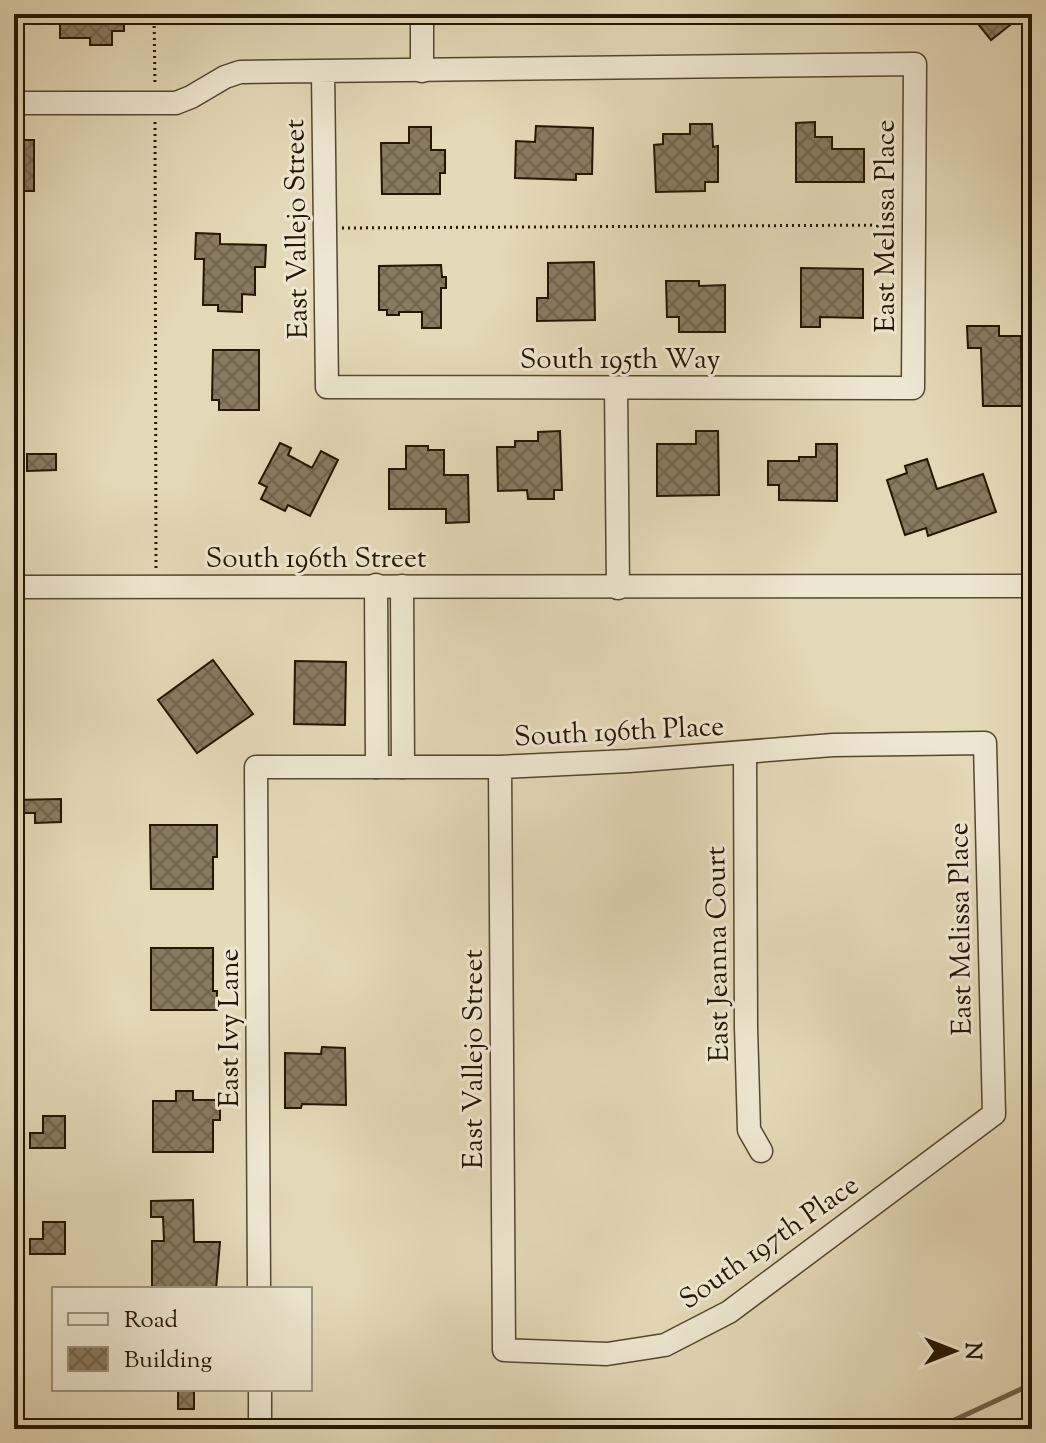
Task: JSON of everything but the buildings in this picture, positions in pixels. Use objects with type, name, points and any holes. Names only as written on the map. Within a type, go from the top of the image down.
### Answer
[{"type":"street","points":[[14,103],[176,103],[240,72],[422,71],[422,14]]},
{"type":"street","name":"East Melissa Place","points":[[422,71],[915,64],[913,388]]},
{"type":"street","name":"East Vallejo Street","points":[[323,71],[327,387]]},
{"type":"street","name":"South 195th Way","points":[[327,387],[913,388]]},
{"type":"street","points":[[616,388],[618,588]]},
{"type":"street","points":[[376,585],[377,767]]},
{"type":"street","points":[[402,586],[403,767]]},
{"type":"street","name":"South 196th Street","points":[[14,587],[1032,586]]},
{"type":"street","points":[[376,713],[403,713]]},
{"type":"street","name":"East Melissa Place","points":[[985,743],[994,1114]]},
{"type":"street","name":"South 196th Place","points":[[256,767],[500,767],[833,745],[985,743]]},
{"type":"street","name":"East Jeanna Court","points":[[745,753],[749,1130],[761,1151]]},
{"type":"street","name":"East Ivy Lane","points":[[256,767],[259,1287]]},
{"type":"street","name":"East Vallejo Street","points":[[500,767],[504,1350]]},
{"type":"street","name":"South 197th Place","points":[[504,1350],[607,1354],[665,1345],[729,1312],[994,1114]]},
{"type":"street","points":[[260,1391],[260,1429]]},
{"type":"path","points":[[154,14],[156,588]]},
{"type":"path","points":[[325,228],[914,225]]},
{"type":"waterway","points":[[935,1429],[1032,1384]]}]
